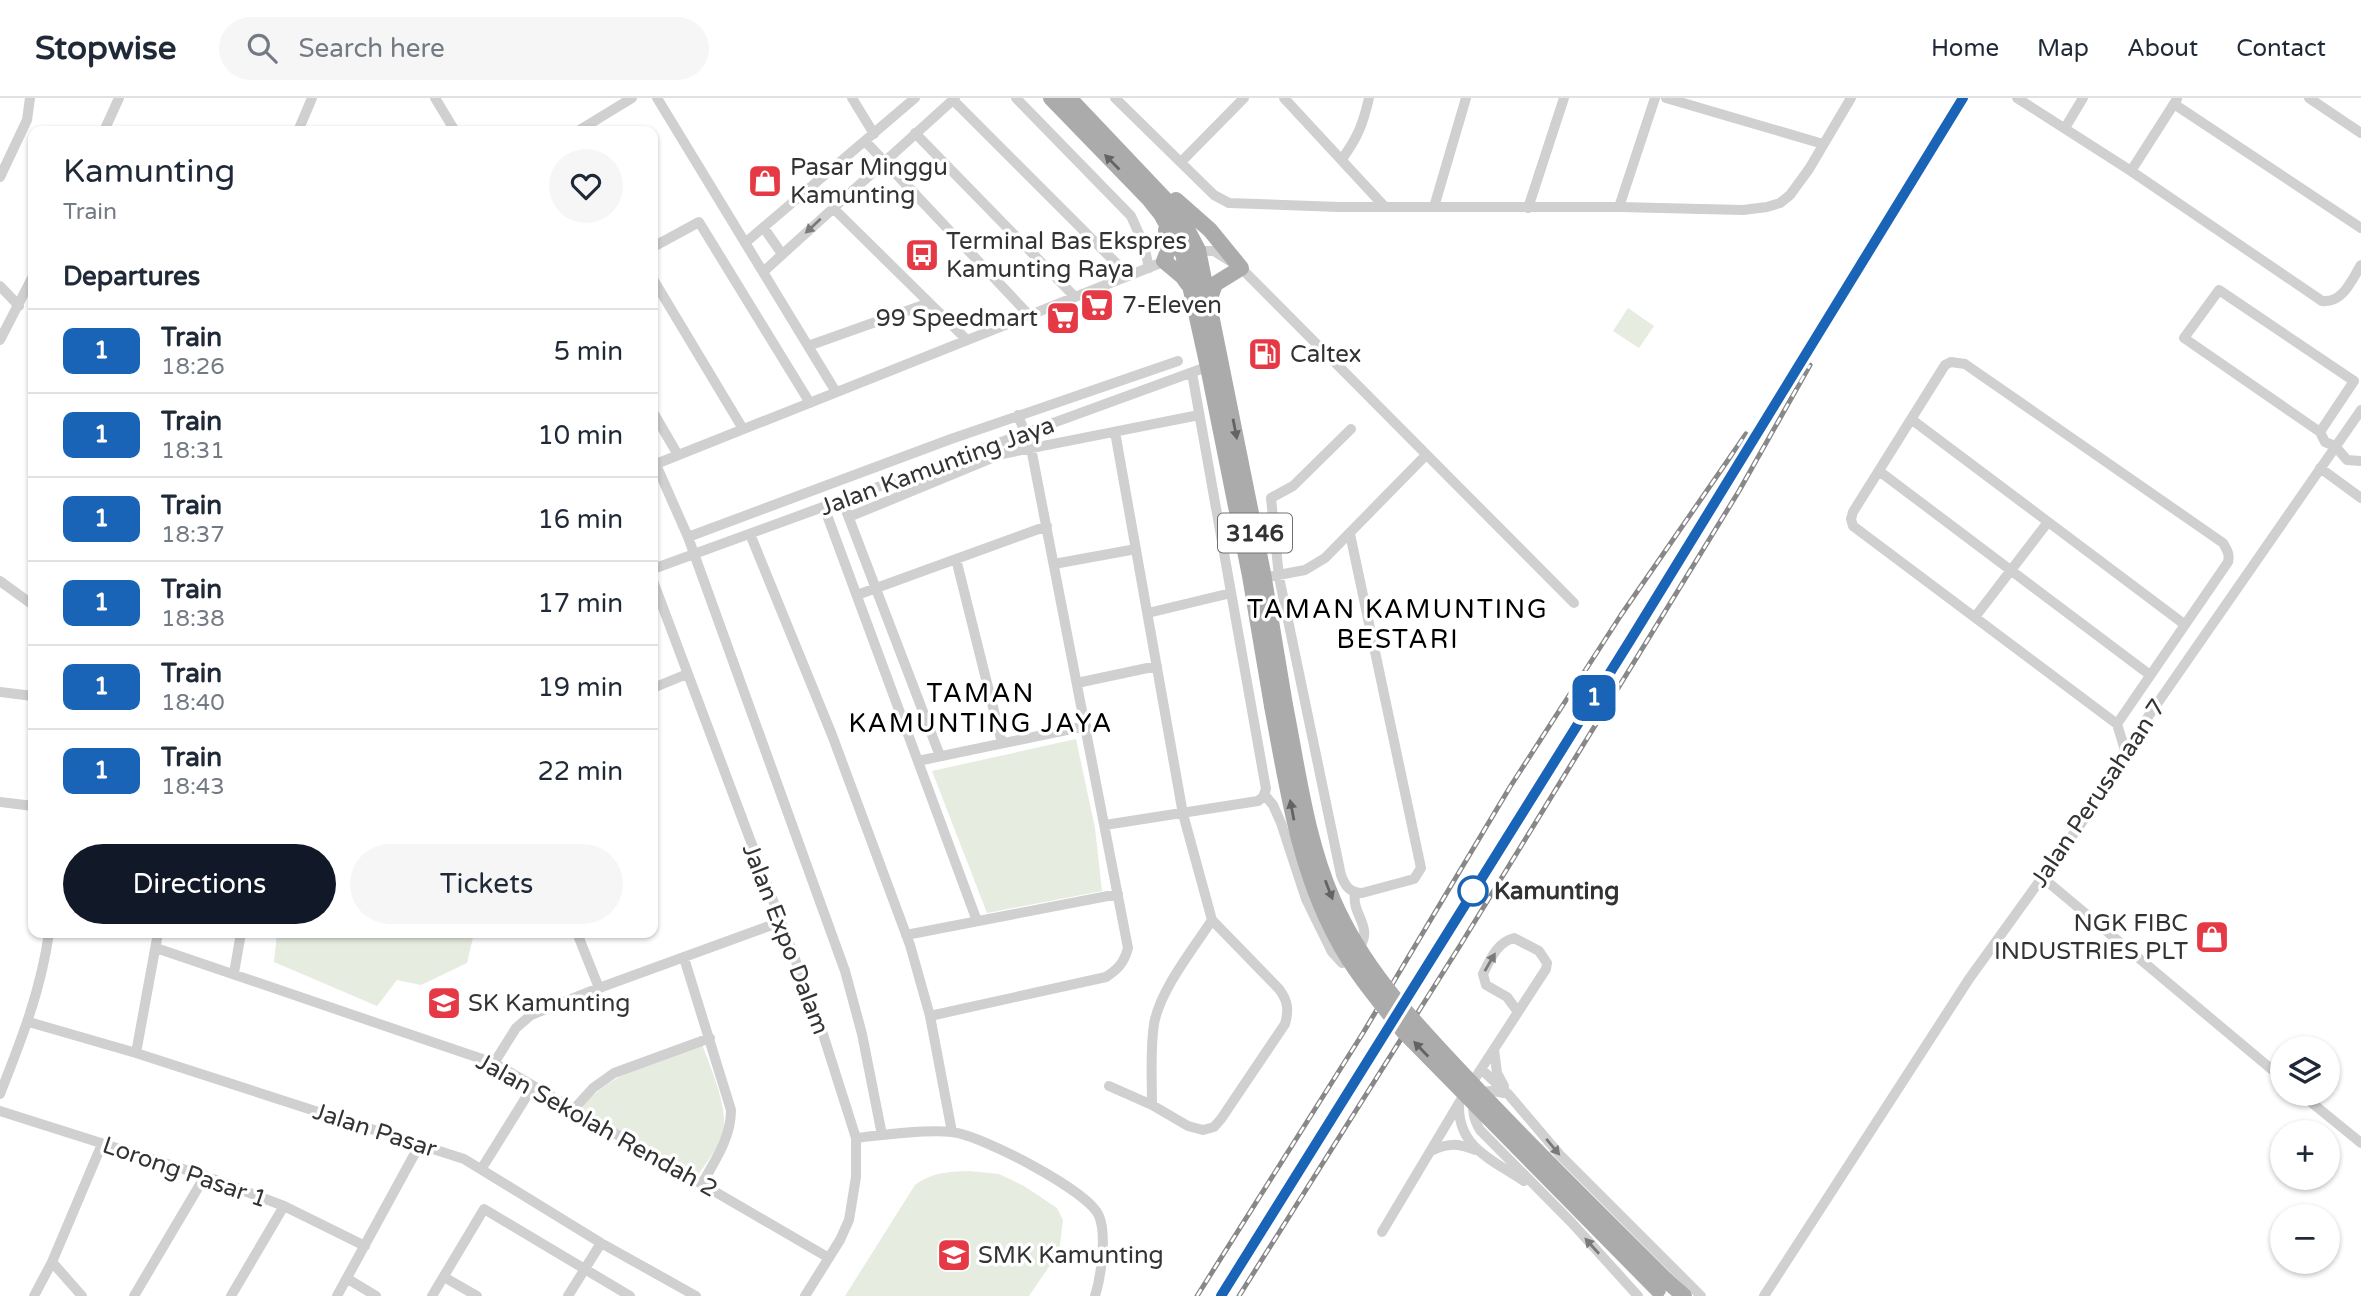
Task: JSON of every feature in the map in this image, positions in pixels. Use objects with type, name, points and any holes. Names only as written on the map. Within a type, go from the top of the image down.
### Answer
[{"type":"main road","name":"3146","points":[[1049,98],[1149,199],[1190,252],[1191,289],[1215,364],[1271,575],[1278,705]]},
{"type":"main road","name":"3146","points":[[1077,102],[1179,214],[1209,301],[1215,364],[1250,576],[1278,705],[1315,853],[1332,900],[1377,978],[1418,1027],[1664,1289],[1684,1296]]},
{"type":"main road","points":[[1152,185],[1172,197],[1193,215],[1226,248],[1241,268],[1215,284],[1209,301]]},
{"type":"main road","points":[[1161,214],[1169,240],[1168,252],[1156,265],[1183,277],[1191,289]]},
{"type":"street","points":[[0,177],[27,120],[30,98]]},
{"type":"street","points":[[106,126],[119,98]]},
{"type":"street","points":[[300,126],[312,98]]},
{"type":"street","points":[[435,98],[452,126]]},
{"type":"street","points":[[586,126],[632,98]]},
{"type":"street","points":[[657,98],[836,392]]},
{"type":"street","points":[[852,98],[874,134]]},
{"type":"street","points":[[745,243],[915,98]]},
{"type":"street","points":[[1016,98],[1131,216],[1156,265]]},
{"type":"street","points":[[1115,98],[1214,195],[1229,203],[1743,210],[1780,203],[1790,195],[1852,98]]},
{"type":"street","points":[[1224,98],[1234,108]]},
{"type":"street","points":[[1181,162],[1244,98]]},
{"type":"street","points":[[1284,98],[1384,206]]},
{"type":"street","points":[[1342,159],[1363,126],[1369,98]]},
{"type":"street","points":[[1434,207],[1466,98]]},
{"type":"street","points":[[1528,208],[1563,98]]},
{"type":"street","points":[[1619,207],[1655,98]]},
{"type":"street","points":[[1666,98],[1823,144]]},
{"type":"street","points":[[2017,98],[2131,171],[2322,301],[2331,302],[2340,297],[2361,265]]},
{"type":"street","points":[[2065,128],[2083,98]]},
{"type":"street","points":[[2309,98],[2361,133]]},
{"type":"street","points":[[763,272],[954,99],[1129,276]]},
{"type":"street","points":[[2131,171],[2176,101],[2361,228]]},
{"type":"street","points":[[915,133],[1075,297]]},
{"type":"street","points":[[865,142],[882,163],[1029,315]]},
{"type":"street","points":[[833,208],[967,340]]},
{"type":"street","points":[[658,244],[699,222],[810,403]]},
{"type":"street","points":[[764,228],[782,254]]},
{"type":"street","points":[[658,460],[678,455],[1190,252],[1214,251],[1241,268],[1574,603]]},
{"type":"street","points":[[0,286],[19,306]]},
{"type":"street","points":[[0,340],[28,287]]},
{"type":"street","points":[[658,287],[743,429]]},
{"type":"street","points":[[2320,432],[2354,381],[2220,290],[2184,338],[2320,432],[2325,442],[2335,446],[2347,460],[2361,461]]},
{"type":"street","points":[[808,346],[929,303]]},
{"type":"street","points":[[688,537],[1018,415],[1178,361]]},
{"type":"street","points":[[2117,724],[2228,562],[2229,556],[2223,543],[1965,364],[1951,362],[1945,365],[1853,512],[1853,526],[2117,724],[2125,750]]},
{"type":"street","name":"Jalan Kamunting Jaya","points":[[658,567],[1215,364]]},
{"type":"street","points":[[1105,825],[1258,801],[1266,789],[1192,373]]},
{"type":"street","name":"Jalan Perusahaan 7","points":[[1764,1296],[1969,979],[2090,811],[2125,750],[2361,410]]},
{"type":"street","points":[[930,1016],[1106,977],[1118,969],[1128,948],[1031,448],[1018,415]]},
{"type":"street","points":[[849,517],[1002,454],[1199,415]]},
{"type":"street","points":[[1911,419],[2183,624]]},
{"type":"street","points":[[658,421],[678,455]]},
{"type":"street","points":[[1350,534],[1421,868],[1414,879],[1362,893],[1348,889],[1341,875],[1271,575],[1271,498],[1293,486],[1352,429]]},
{"type":"street","points":[[1109,1086],[1152,1105],[1188,1126],[1203,1130],[1214,1127],[1285,1024],[1288,1012],[1287,1000],[1279,989],[1212,920],[1183,814],[1115,432]]},
{"type":"street","points":[[1271,575],[1315,566],[1350,534],[1426,455]]},
{"type":"street","points":[[2320,468],[2361,498]]},
{"type":"street","points":[[658,470],[688,537],[845,971],[862,1034],[882,1135]]},
{"type":"street","points":[[1879,471],[2150,675]]},
{"type":"street","points":[[842,500],[940,756]]},
{"type":"street","points":[[824,507],[977,921]]},
{"type":"street","points":[[1975,617],[2048,522]]},
{"type":"street","points":[[857,596],[1047,526]]},
{"type":"street","points":[[750,534],[832,735],[922,981],[952,1132]]},
{"type":"street","points":[[1054,564],[1136,549]]},
{"type":"street","points":[[956,559],[1002,743]]},
{"type":"street","points":[[0,582],[28,602]]},
{"type":"street","points":[[1148,613],[1231,593]]},
{"type":"street","name":"Jalan Expo Dalam","points":[[658,595],[822,1031],[856,1138],[856,1177],[849,1220],[805,1296]]},
{"type":"street","points":[[1077,683],[1157,666]]},
{"type":"street","points":[[658,686],[687,674]]},
{"type":"street","points":[[0,692],[28,695]]},
{"type":"street","points":[[918,761],[1086,726]]},
{"type":"street","points":[[1264,794],[1273,805],[1281,823],[1306,899],[1332,952],[1342,963],[1347,962],[1363,942],[1364,930],[1355,906],[1355,893]]},
{"type":"street","points":[[0,802],[28,805]]},
{"type":"street","points":[[2043,878],[2270,1068]]},
{"type":"street","points":[[906,935],[1118,894]]},
{"type":"street","points":[[1152,1105],[1154,1022],[1171,985],[1212,920]]},
{"type":"street","points":[[494,1063],[523,1020],[599,988],[780,922]]},
{"type":"street","points":[[0,1094],[4,1075],[29,1022],[44,969],[48,938]]},
{"type":"street","points":[[136,1053],[157,938]]},
{"type":"street","points":[[234,973],[240,938]]},
{"type":"street","points":[[579,938],[599,988]]},
{"type":"street","points":[[1382,1233],[1459,1104],[1546,969],[1547,963],[1539,951],[1514,938],[1506,940],[1500,946],[1483,974],[1486,985],[1507,997],[1518,1012]]},
{"type":"street","name":"Jalan Sekolah Rendah 2","points":[[156,948],[494,1063],[829,1258]]},
{"type":"street","points":[[684,958],[731,1110],[728,1137],[702,1184]]},
{"type":"street","name":"Jalan Pasar","points":[[29,1022],[136,1053],[464,1159],[601,1243],[696,1296]]},
{"type":"street","points":[[573,1110],[593,1088],[614,1073],[710,1038]]},
{"type":"street","points":[[1494,1049],[1497,1073],[1509,1094]]},
{"type":"street","points":[[1481,1069],[1509,1094],[1560,1155],[1701,1296]]},
{"type":"street","points":[[482,1168],[533,1086]]},
{"type":"street","points":[[1509,1094],[1486,1090],[1475,1100],[1471,1110],[1480,1130],[1544,1194],[1638,1296]]},
{"type":"street","points":[[1459,1104],[1459,1119],[1463,1132],[1481,1153]]},
{"type":"street","points":[[2316,1106],[2361,1143]]},
{"type":"street","name":"Lorong Pasar 1","points":[[0,1111],[205,1176],[284,1206],[366,1246]]},
{"type":"street","points":[[856,1138],[952,1132],[978,1138],[1016,1157],[1087,1201],[1098,1213],[1102,1226],[1100,1279],[1096,1296]]},
{"type":"street","points":[[34,1296],[52,1262],[102,1144]]},
{"type":"street","points":[[337,1296],[420,1144]]},
{"type":"street","points":[[1431,1151],[1448,1144],[1459,1144],[1481,1153],[1544,1194]]},
{"type":"street","points":[[134,1296],[205,1176]]},
{"type":"street","points":[[231,1296],[284,1206]]},
{"type":"street","points":[[432,1296],[484,1209],[630,1296]]},
{"type":"street","points":[[568,1296],[601,1243]]},
{"type":"street","points":[[52,1262],[82,1296]]},
{"type":"street","points":[[444,1277],[477,1296]]},
{"type":"street","points":[[348,1279],[376,1296]]},
{"type":"shaded area","points":[[1628,308],[1654,326],[1639,348],[1613,331]]},
{"type":"shaded area","points":[[1076,739],[1095,828],[1102,891],[987,913],[932,771]]},
{"type":"shaded area","points":[[276,938],[473,938],[467,963],[421,985],[397,980],[377,1006],[274,962]]},
{"type":"shaded area","points":[[701,1041],[718,1088],[724,1125],[717,1146],[697,1177],[582,1108],[606,1085],[621,1076]]},
{"type":"shaded area","points":[[969,1171],[999,1174],[1024,1186],[1057,1208],[1063,1220],[1059,1252],[1029,1296],[845,1296],[915,1185],[934,1175]]},
{"type":"railway","points":[[1221,1296],[1631,639],[1963,98]]},
{"type":"railway","points":[[1239,1296],[1461,944],[1739,491],[1810,365]]},
{"type":"railway","points":[[1197,1296],[1363,1033],[1510,787],[1621,615],[1746,434]]},
{"type":"train","name":"1","points":[[1221,1296],[1631,639],[1963,98]]},
{"type":"place","name":"Pasar Minggu Kamunting","points":[[765,181]]},
{"type":"place","name":"Terminal Bas Ekspres Kamunting Raya","points":[[922,255]]},
{"type":"place","name":"7-Eleven","points":[[1097,305]]},
{"type":"place","name":"99 Speedmart","points":[[1063,318]]},
{"type":"place","name":"Caltex","points":[[1265,354]]},
{"type":"place","name":"Kamunting","points":[[1473,891]]},
{"type":"place","name":"NGK FIBC INDUSTRIES PLT","points":[[2212,937]]},
{"type":"place","name":"SK Kamunting","points":[[444,1003]]},
{"type":"place","name":"SMK Kamunting","points":[[954,1255]]},
{"type":"district","name":"TAMAN KAMUNTING BESTARI","points":[[1398,624]]},
{"type":"district","name":"TAMAN KAMUNTING JAYA","points":[[981,708]]}]
